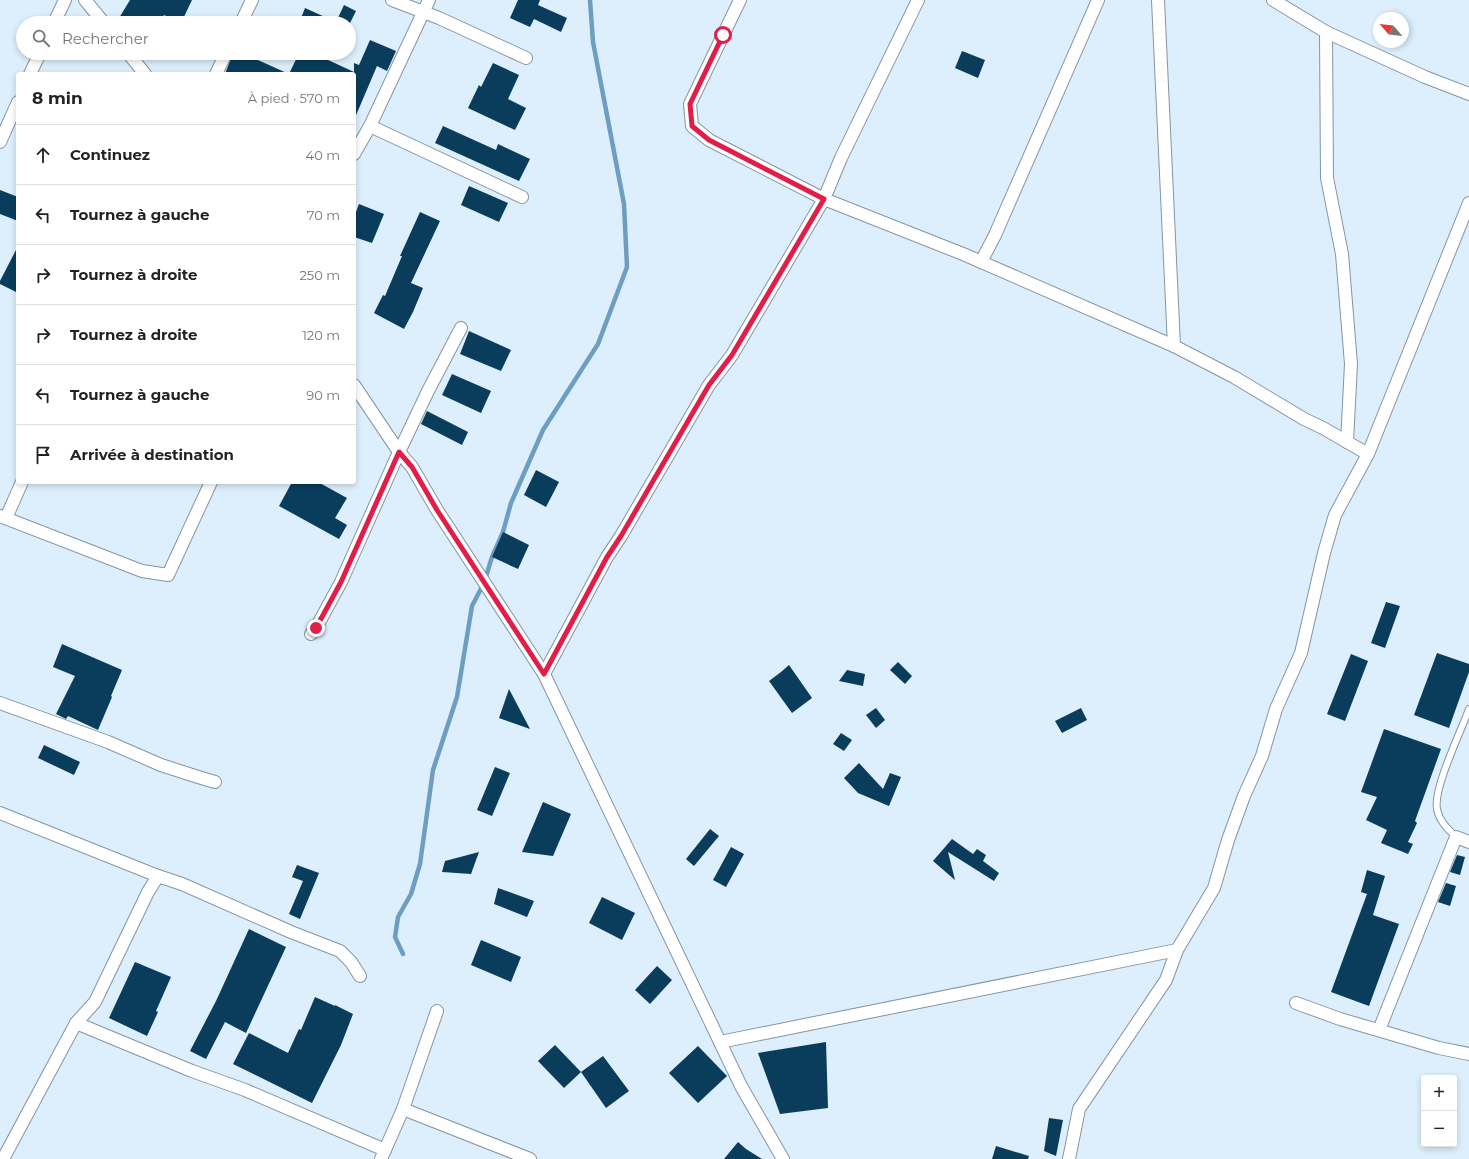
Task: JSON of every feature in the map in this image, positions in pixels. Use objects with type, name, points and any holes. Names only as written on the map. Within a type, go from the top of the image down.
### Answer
[{"type":"street","points":[[57,16],[64,0]]},
{"type":"street","points":[[85,0],[98,16]]},
{"type":"street","points":[[244,16],[252,0]]},
{"type":"street","points":[[392,0],[424,12],[526,58]]},
{"type":"street","points":[[356,150],[370,126],[429,0]]},
{"type":"street","points":[[740,0],[690,104],[692,126],[709,140],[824,199],[981,262],[1174,346],[1234,377],[1368,454]]},
{"type":"street","points":[[544,674],[607,557],[621,536],[709,385],[732,355],[824,199],[841,158],[918,0]]},
{"type":"street","points":[[981,262],[998,229],[1098,0]]},
{"type":"street","points":[[1158,0],[1174,346]]},
{"type":"street","points":[[1273,0],[1326,32],[1425,77],[1469,94]]},
{"type":"street","points":[[1326,32],[1327,178],[1342,254],[1351,364],[1347,442]]},
{"type":"street","points":[[31,72],[37,60]]},
{"type":"street","points":[[134,60],[143,72]]},
{"type":"street","points":[[217,72],[223,60]]},
{"type":"street","points":[[0,142],[16,106]]},
{"type":"street","points":[[370,126],[522,197]]},
{"type":"street","points":[[1069,1159],[1079,1109],[1166,980],[1177,950],[1214,888],[1228,840],[1244,796],[1262,756],[1276,708],[1301,653],[1324,553],[1335,515],[1368,454],[1469,203]]},
{"type":"street","points":[[311,634],[316,628],[341,582],[399,452],[428,391],[461,328]]},
{"type":"street","points":[[356,388],[399,452],[412,467],[437,510],[544,674],[741,1086],[783,1159]]},
{"type":"street","points":[[21,484],[3,517],[142,571],[168,575],[210,484]]},
{"type":"street","points":[[0,702],[108,742],[161,765],[215,782]]},
{"type":"street","points":[[0,813],[158,876],[182,884],[291,932],[340,950],[351,962],[360,976]]},
{"type":"street","points":[[1379,1030],[1456,837],[1469,842]]},
{"type":"street","points":[[3,1159],[76,1023],[95,1002],[148,892],[158,876]]},
{"type":"street","points":[[720,1042],[1177,950]]},
{"type":"street","points":[[1296,1003],[1340,1019],[1439,1048],[1469,1054]]},
{"type":"street","points":[[76,1023],[192,1071],[245,1090],[383,1154],[403,1109],[437,1011]]},
{"type":"street","points":[[403,1109],[530,1159]]},
{"type":"lane","points":[[1456,837],[1442,823],[1437,809],[1439,787],[1469,709]]},
{"type":"building","points":[[130,0],[192,0],[184,16],[120,16]]},
{"type":"building","points":[[518,0],[540,0],[538,5],[567,18],[561,32],[534,19],[530,27],[510,18]]},
{"type":"building","points":[[344,5],[356,11],[354,16],[339,16]]},
{"type":"building","points":[[305,8],[323,16],[302,16]]},
{"type":"building","points":[[370,40],[396,51],[387,71],[377,66],[356,115],[356,72],[354,72],[354,63],[359,65]]},
{"type":"building","points":[[962,51],[985,60],[978,78],[955,68]]},
{"type":"building","points":[[230,60],[258,60],[285,72],[226,72]]},
{"type":"building","points":[[296,60],[328,60],[354,72],[290,72]]},
{"type":"building","points":[[493,63],[519,75],[508,99],[526,108],[515,130],[468,108],[479,85],[481,87]]},
{"type":"building","points":[[443,126],[496,150],[498,144],[530,159],[519,181],[435,143]]},
{"type":"building","points":[[469,186],[508,203],[499,222],[461,205]]},
{"type":"building","points":[[0,190],[16,196],[16,220],[0,214]]},
{"type":"building","points":[[359,204],[384,214],[372,243],[356,238],[356,212]]},
{"type":"building","points":[[420,212],[440,221],[411,283],[423,288],[404,329],[374,313],[383,295],[385,296],[402,256],[400,256]]},
{"type":"building","points":[[16,250],[16,292],[0,284],[0,281]]},
{"type":"building","points":[[469,331],[511,350],[501,371],[460,354]]},
{"type":"building","points":[[452,374],[491,391],[481,413],[442,395]]},
{"type":"building","points":[[427,411],[468,432],[462,445],[421,424]]},
{"type":"building","points":[[536,470],[559,482],[546,507],[524,495]]},
{"type":"building","points":[[291,484],[322,484],[347,498],[335,518],[347,525],[339,539],[279,506]]},
{"type":"building","points":[[503,532],[529,545],[518,569],[492,557]]},
{"type":"building","points":[[1386,602],[1400,606],[1385,648],[1371,643]]},
{"type":"building","points":[[62,644],[122,670],[98,730],[68,716],[66,719],[56,714],[75,676],[53,667]]},
{"type":"building","points":[[1437,653],[1469,664],[1469,672],[1449,728],[1414,715]]},
{"type":"building","points":[[1351,654],[1368,661],[1345,721],[1327,714]]},
{"type":"building","points":[[898,662],[912,676],[905,684],[890,670]]},
{"type":"building","points":[[789,665],[812,698],[792,713],[769,681]]},
{"type":"building","points":[[847,670],[865,674],[863,686],[839,681]]},
{"type":"building","points":[[509,689],[530,729],[499,718]]},
{"type":"building","points":[[876,708],[885,720],[876,728],[866,715]]},
{"type":"building","points":[[1081,708],[1087,720],[1062,733],[1055,721]]},
{"type":"building","points":[[1384,729],[1441,749],[1415,821],[1417,823],[1408,842],[1413,844],[1408,854],[1381,843],[1387,830],[1366,820],[1377,797],[1361,792]]},
{"type":"building","points":[[841,733],[852,740],[844,751],[833,744]]},
{"type":"building","points":[[44,745],[80,762],[74,775],[38,758]]},
{"type":"building","points":[[859,763],[883,789],[890,773],[901,777],[889,806],[858,793],[844,778]]},
{"type":"building","points":[[495,767],[510,773],[492,816],[477,810]]},
{"type":"building","points":[[543,802],[571,814],[553,856],[522,852]]},
{"type":"building","points":[[710,829],[719,836],[694,866],[686,859]]},
{"type":"building","points":[[952,839],[973,854],[977,849],[986,855],[983,861],[999,873],[994,881],[948,852],[955,880],[933,861]]},
{"type":"building","points":[[731,847],[744,854],[726,887],[713,880]]},
{"type":"building","points":[[479,852],[471,874],[442,872],[445,861]]},
{"type":"building","points":[[1457,855],[1465,857],[1460,875],[1450,872]]},
{"type":"building","points":[[297,865],[319,873],[300,919],[289,914],[303,881],[292,877]]},
{"type":"building","points":[[1367,870],[1385,876],[1373,915],[1399,924],[1369,1006],[1331,992],[1367,894],[1361,892]]},
{"type":"building","points":[[1446,883],[1456,886],[1450,906],[1438,902]]},
{"type":"building","points":[[498,888],[534,901],[527,917],[494,904]]},
{"type":"building","points":[[602,897],[635,913],[622,940],[589,923]]},
{"type":"building","points":[[249,929],[286,947],[246,1033],[225,1022],[206,1059],[190,1051],[216,1001]]},
{"type":"building","points":[[481,940],[521,957],[511,982],[471,965]]},
{"type":"building","points":[[135,962],[171,977],[147,1036],[109,1018]]},
{"type":"building","points":[[657,966],[672,980],[650,1004],[635,990]]},
{"type":"building","points":[[315,997],[353,1014],[341,1045],[312,1103],[233,1064],[249,1033],[288,1053],[299,1029],[301,1030]]},
{"type":"building","points":[[826,1042],[828,1108],[780,1114],[758,1053]]},
{"type":"building","points":[[555,1045],[581,1072],[564,1088],[538,1061]]},
{"type":"building","points":[[698,1046],[727,1076],[698,1103],[669,1073]]},
{"type":"building","points":[[603,1056],[629,1091],[606,1108],[581,1072]]},
{"type":"building","points":[[1049,1118],[1063,1120],[1056,1156],[1044,1151]]},
{"type":"building","points":[[738,1142],[746,1149],[762,1159],[724,1159]]},
{"type":"building","points":[[996,1146],[1029,1156],[1028,1159],[992,1159]]},
{"type":"waterway","points":[[403,954],[395,937],[398,917],[411,894],[420,864],[433,770],[457,697],[472,606],[484,583],[492,557],[503,532],[511,503],[543,430],[598,344],[627,267],[624,204],[593,42],[590,0]]},
{"type":"route","points":[[316,628],[341,582],[399,452],[412,467],[437,510],[544,674],[607,557],[621,536],[709,385],[732,355],[824,199],[709,140],[692,126],[690,104],[723,35]]}]
